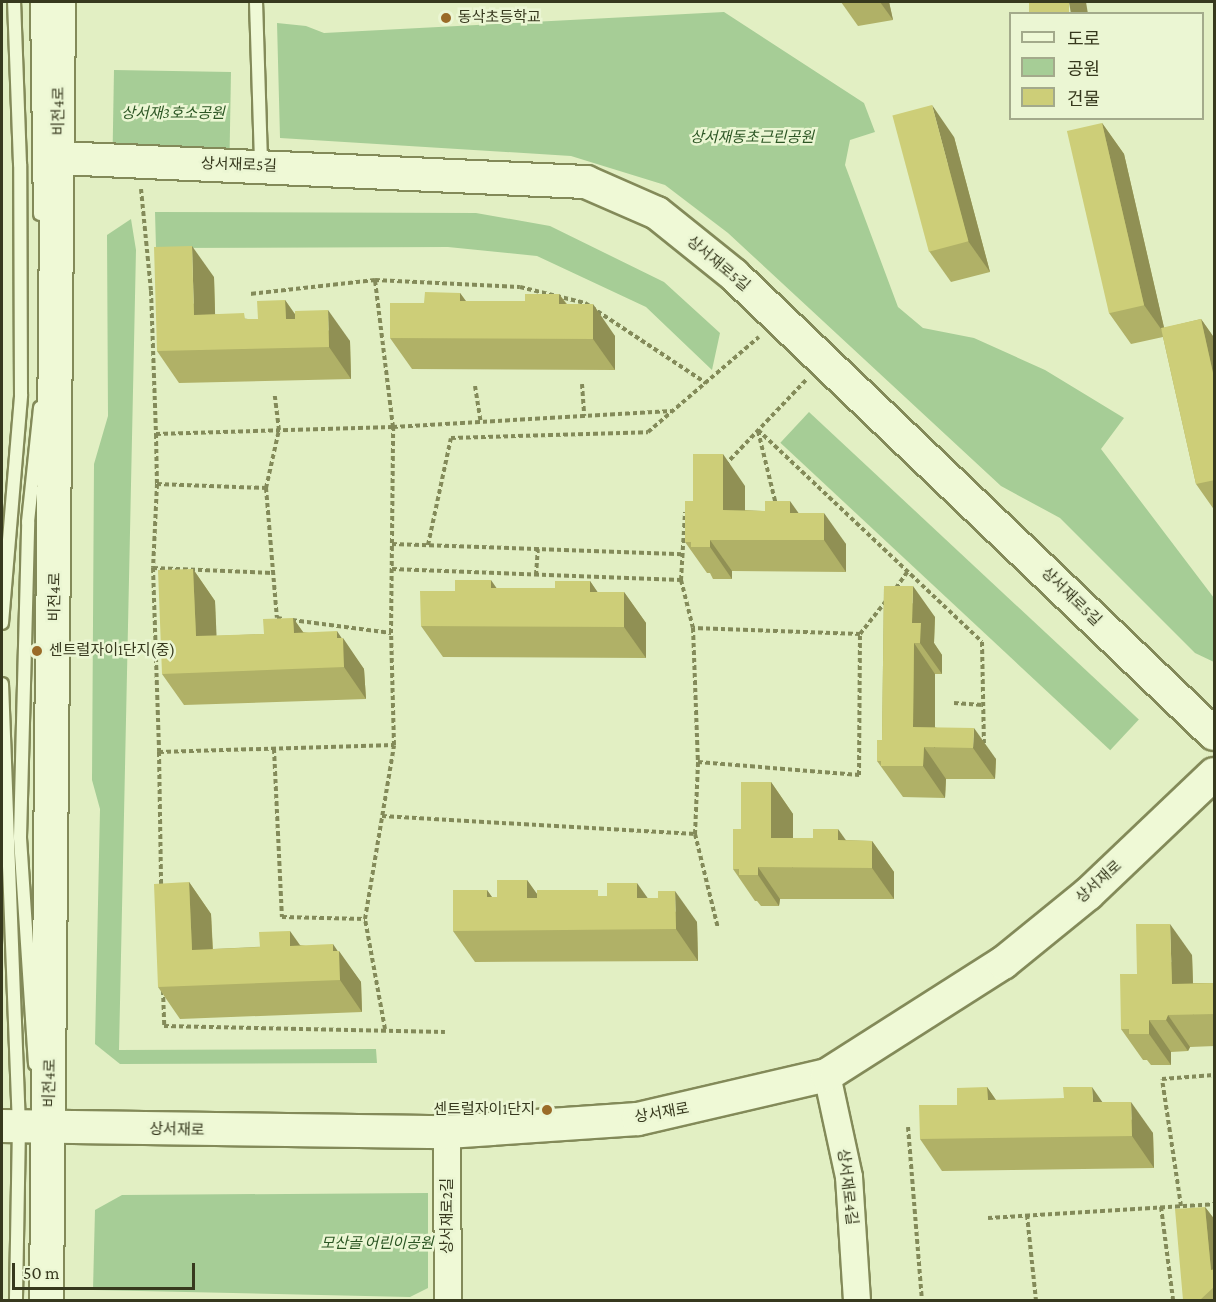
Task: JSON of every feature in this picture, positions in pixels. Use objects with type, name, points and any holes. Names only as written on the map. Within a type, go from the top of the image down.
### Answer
[{"type":"main road","name":"비전4로","points":[[46,1300],[26,1126],[58,318],[58,2]]},
{"type":"street","name":"상서재로5길","points":[[59,158],[586,182],[657,213],[734,275],[1215,734]]},
{"type":"street","name":"상서재로","points":[[26,1126],[447,1132],[638,1119],[827,1075],[1003,963],[1088,894],[1215,774]]},
{"type":"street","name":"상서재로4길","points":[[827,1075],[849,1177],[858,1300]]},
{"type":"street","name":"상서재로2길","points":[[447,1132],[448,1300]]},
{"type":"lane","points":[[2,623],[21,395],[20,164],[14,2]]},
{"type":"lane","points":[[37,2],[40,228]]},
{"type":"lane","points":[[256,2],[261,166]]},
{"type":"lane","points":[[16,1300],[26,1126],[37,1073],[32,1049],[20,837],[28,522],[39,413],[58,318]]},
{"type":"lane","points":[[39,390],[39,413]]},
{"type":"lane","points":[[2,684],[34,1300]]},
{"type":"path","points":[[138,161],[151,291],[156,434],[157,484],[153,568],[162,895]]},
{"type":"path","points":[[250,294],[375,280],[520,287],[585,303],[706,382]]},
{"type":"path","points":[[375,280],[393,428],[394,745],[365,919],[385,1029]]},
{"type":"path","points":[[428,545],[451,438],[648,432],[780,319]]},
{"type":"path","points":[[723,467],[824,361]]},
{"type":"path","points":[[582,384],[584,416]]},
{"type":"path","points":[[475,386],[481,422]]},
{"type":"path","points":[[275,394],[279,430],[267,488],[277,618],[392,633]]},
{"type":"path","points":[[156,434],[393,428],[672,411]]},
{"type":"path","points":[[758,430],[777,510]]},
{"type":"path","points":[[758,430],[982,642],[984,743]]},
{"type":"path","points":[[157,484],[267,488]]},
{"type":"path","points":[[693,502],[685,510],[681,580],[693,628],[699,762],[695,834],[718,928]]},
{"type":"path","points":[[392,544],[683,554]]},
{"type":"path","points":[[536,575],[538,549]]},
{"type":"path","points":[[153,568],[273,573]]},
{"type":"path","points":[[392,570],[681,580]]},
{"type":"path","points":[[894,590],[908,572]]},
{"type":"path","points":[[699,762],[859,775],[860,634],[887,598]]},
{"type":"path","points":[[693,628],[860,634]]},
{"type":"path","points":[[954,703],[983,705]]},
{"type":"path","points":[[159,752],[394,745]]},
{"type":"path","points":[[274,749],[282,917],[365,919]]},
{"type":"path","points":[[382,816],[695,834]]},
{"type":"path","points":[[163,978],[164,1026],[445,1032]]},
{"type":"path","points":[[1181,1206],[1162,1079],[1215,1075]]},
{"type":"path","points":[[908,1127],[922,1300]]},
{"type":"path","points":[[988,1218],[1215,1204]]},
{"type":"path","points":[[1161,1207],[1173,1300]]},
{"type":"path","points":[[1028,1215],[1036,1300]]},
{"type":"green space","name":"상서재동초근린공원","points":[[724,12],[864,103],[875,132],[850,140],[845,165],[898,307],[923,328],[974,338],[1045,370],[1124,418],[1101,449],[1214,598],[1214,662],[1195,653],[1060,518],[1001,486],[728,233],[665,185],[571,156],[280,138],[277,23],[306,26],[324,33]]},
{"type":"green space","name":"상서재3호소공원","points":[[114,70],[231,72],[229,158],[112,156]]},
{"type":"green space","points":[[155,212],[476,213],[550,226],[664,282],[720,333],[712,370],[646,307],[537,256],[448,247],[156,248]]},
{"type":"green space","points":[[131,219],[136,250],[119,1050],[376,1049],[377,1063],[120,1064],[95,1044],[100,809],[92,780],[94,464],[108,416],[107,235]]},
{"type":"green space","points":[[809,412],[1139,720],[1110,750],[780,443]]},
{"type":"green space","name":"모산골 어린이공원","points":[[428,1193],[428,1288],[410,1297],[93,1290],[95,1210],[122,1195]]},
{"type":"building","points":[[1029,2],[1069,2],[1069,12],[1029,12]]},
{"type":"building","points":[[932,105],[968,241],[929,252],[892,116]]},
{"type":"building","points":[[1102,123],[1144,305],[1109,313],[1067,131]]},
{"type":"building","points":[[192,246],[194,315],[244,313],[245,319],[258,319],[257,301],[285,300],[286,319],[295,319],[295,311],[328,310],[329,347],[157,351],[154,247]]},
{"type":"building","points":[[425,292],[460,293],[460,301],[525,301],[525,294],[559,294],[559,304],[593,304],[593,339],[390,338],[390,303],[424,303]]},
{"type":"building","points":[[1201,319],[1215,382],[1215,480],[1196,484],[1161,328]]},
{"type":"building","points":[[693,454],[723,454],[723,510],[765,511],[765,501],[790,501],[790,513],[824,513],[824,540],[710,540],[710,547],[691,547],[691,542],[685,542],[685,501],[693,501]]},
{"type":"building","points":[[193,569],[196,636],[264,634],[263,619],[293,618],[294,633],[337,631],[337,638],[343,638],[344,667],[162,674],[158,570]]},
{"type":"building","points":[[455,580],[491,580],[491,588],[555,588],[555,581],[590,581],[590,592],[624,592],[624,627],[421,626],[420,591],[455,591]]},
{"type":"building","points":[[884,586],[913,586],[912,623],[921,623],[920,643],[914,643],[913,727],[974,728],[973,748],[924,747],[923,766],[881,766],[881,761],[877,761],[877,740],[882,740]]},
{"type":"building","points":[[741,782],[771,782],[771,838],[813,838],[813,829],[838,829],[838,840],[872,841],[872,868],[758,867],[758,875],[739,875],[739,869],[733,869],[733,829],[741,829]]},
{"type":"building","points":[[497,880],[527,880],[527,898],[537,898],[537,890],[598,890],[598,896],[607,896],[607,883],[637,883],[637,898],[658,898],[658,891],[675,891],[676,929],[453,931],[453,890],[487,890],[487,897],[497,897]]},
{"type":"building","points":[[189,882],[192,950],[260,947],[259,932],[290,931],[290,946],[333,944],[333,951],[339,951],[340,980],[158,987],[154,884]]},
{"type":"building","points":[[1136,924],[1170,924],[1172,984],[1215,983],[1215,1014],[1168,1015],[1166,1020],[1149,1020],[1149,1034],[1129,1034],[1129,1029],[1121,1029],[1120,974],[1137,974]]},
{"type":"building","points":[[987,1087],[988,1100],[1064,1098],[1063,1087],[1092,1087],[1093,1102],[1131,1102],[1132,1136],[920,1139],[919,1105],[957,1105],[957,1088]]},
{"type":"building","points":[[1205,1207],[1211,1270],[1215,1269],[1215,1286],[1200,1300],[1183,1300],[1175,1209]]},
{"type":"place","name":"동삭초등학교","points":[[446,18]]},
{"type":"place","name":"센트럴자이1단지(중)","points":[[37,651]]},
{"type":"place","name":"센트럴자이1단지","points":[[547,1110]]}]
